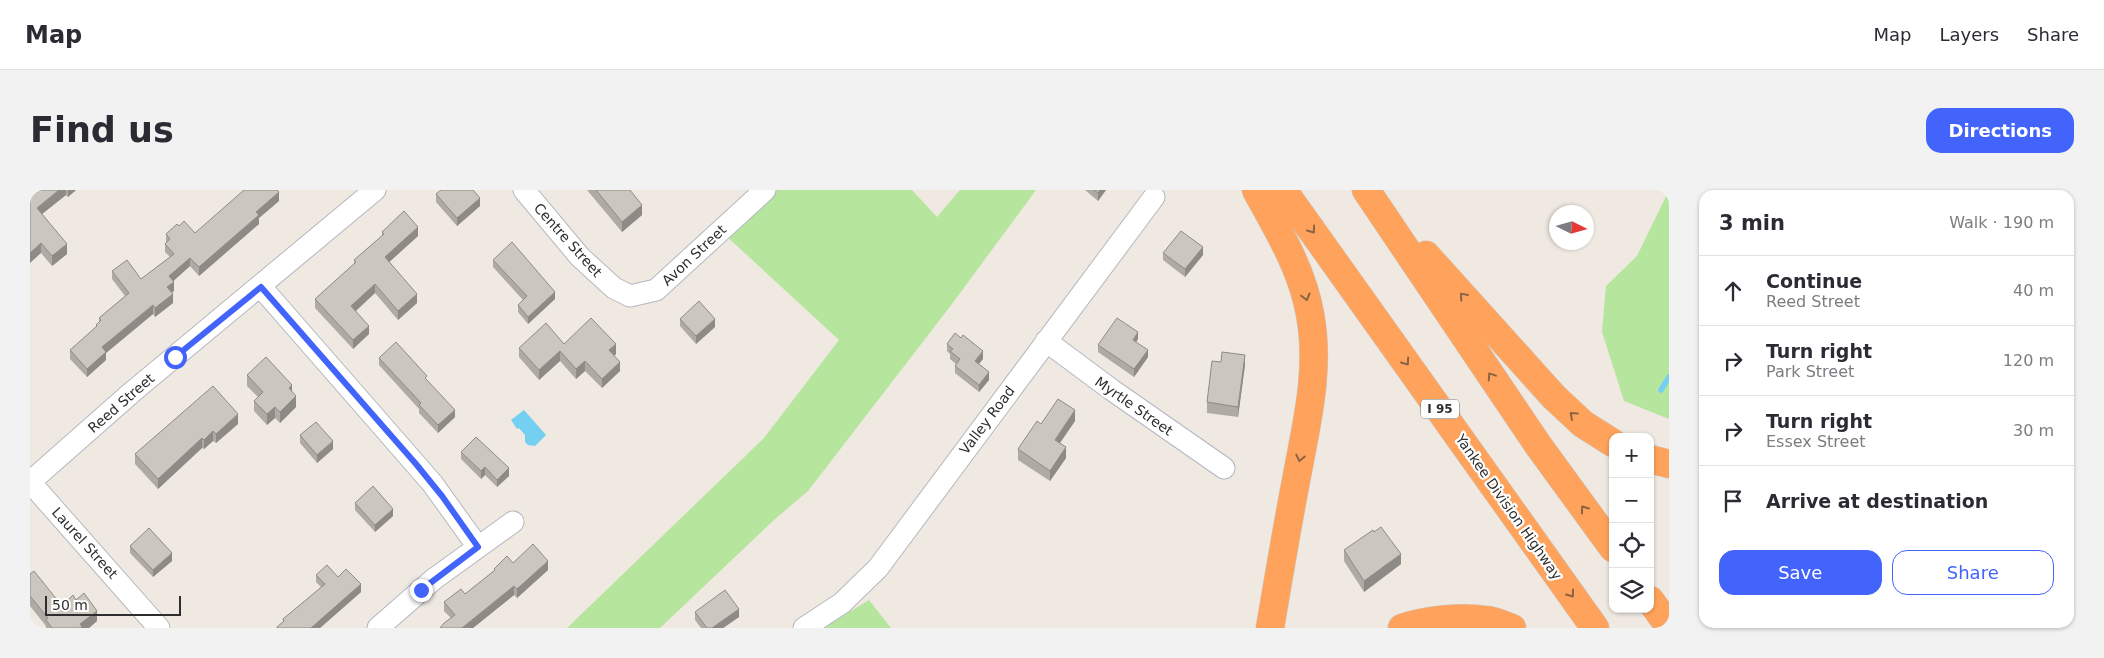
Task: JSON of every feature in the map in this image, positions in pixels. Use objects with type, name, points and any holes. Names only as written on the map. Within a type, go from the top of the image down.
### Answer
[{"type":"highway","points":[[1256,190],[1296,267],[1310,314],[1313,339],[1313,376],[1307,425],[1270,628]]},
{"type":"highway","name":"Yankee Division Highway","points":[[1284,190],[1596,628]]},
{"type":"highway","points":[[1367,192],[1451,282],[1554,398],[1583,424],[1609,440]]},
{"type":"highway","points":[[1367,192],[1538,445],[1609,543]]},
{"type":"highway","points":[[1654,461],[1669,464]]},
{"type":"highway","points":[[1654,605],[1669,626]]},
{"type":"highway","points":[[1402,628],[1414,624],[1444,620],[1485,620],[1512,628]]},
{"type":"street","name":"Reed Street","points":[[30,482],[131,393],[261,287],[375,190]]},
{"type":"street","name":"Centre Street","points":[[524,190],[580,257],[614,288]]},
{"type":"street","name":"Avon Street","points":[[614,288],[630,296],[656,290],[765,190]]},
{"type":"street","name":"Valley Road","points":[[804,628],[842,603],[878,568],[1154,197]]},
{"type":"street","points":[[261,287],[421,470],[478,547]]},
{"type":"street","name":"Myrtle Street","points":[[1046,341],[1112,390],[1224,468]]},
{"type":"street","name":"Laurel Street","points":[[30,482],[159,628]]},
{"type":"street","points":[[378,628],[434,579],[513,522]]},
{"type":"green space","points":[[771,190],[912,190],[937,217],[960,190],[1036,190],[952,304],[808,491],[774,520],[660,628],[567,628],[764,438],[839,340],[723,233]]},
{"type":"green space","points":[[1669,190],[1669,419],[1624,401],[1602,332],[1606,286],[1637,256]]},
{"type":"green space","points":[[869,600],[891,628],[823,628]]},
{"type":"water","points":[[524,410],[546,435],[535,446],[528,445],[525,442],[525,435],[519,428],[517,429],[511,420]]},
{"type":"building","points":[[30,190],[59,190],[37,208],[67,244],[52,256],[41,243],[30,253]]},
{"type":"building","points":[[244,190],[277,190],[279,192],[256,212],[259,215],[199,267],[190,258],[169,276],[174,282],[167,287],[173,294],[155,308],[153,305],[102,347],[106,352],[87,369],[70,350],[97,326],[101,320],[99,318],[129,293],[112,271],[127,260],[141,279],[174,254],[165,244],[170,239],[166,234],[177,224],[179,226],[184,221],[195,233]]},
{"type":"building","points":[[441,190],[473,190],[480,198],[457,218],[436,194]]},
{"type":"building","points":[[596,190],[630,190],[642,205],[622,222]]},
{"type":"building","points":[[404,211],[418,227],[385,257],[417,294],[398,311],[375,284],[351,306],[369,326],[353,340],[315,299],[356,262],[354,260],[384,234],[382,232]]},
{"type":"building","points":[[1181,231],[1203,247],[1185,269],[1163,253]]},
{"type":"building","points":[[512,242],[555,292],[528,317],[518,305],[527,296],[493,260]]},
{"type":"building","points":[[699,301],[715,319],[696,336],[680,319]]},
{"type":"building","points":[[591,318],[616,344],[609,350],[620,362],[602,379],[585,361],[576,369],[560,351],[539,370],[519,348],[546,323],[564,344]]},
{"type":"building","points":[[1117,318],[1138,332],[1133,340],[1148,350],[1134,369],[1098,345]]},
{"type":"building","points":[[955,333],[961,338],[963,335],[983,351],[975,361],[989,372],[979,385],[955,366],[960,359],[950,351],[953,349],[947,344]]},
{"type":"building","points":[[396,342],[427,376],[425,378],[455,410],[438,425],[419,405],[421,403],[379,358]]},
{"type":"building","points":[[1222,352],[1245,355],[1238,407],[1207,402],[1212,361],[1221,362]]},
{"type":"building","points":[[266,357],[292,385],[289,388],[296,396],[280,412],[275,407],[267,414],[254,401],[263,392],[247,375]]},
{"type":"building","points":[[213,386],[238,414],[216,434],[213,431],[204,440],[202,438],[158,479],[135,454]]},
{"type":"building","points":[[1058,399],[1075,410],[1055,440],[1066,447],[1050,471],[1018,449],[1037,421],[1041,424]]},
{"type":"building","points":[[316,422],[333,441],[317,455],[300,435]]},
{"type":"building","points":[[476,437],[509,468],[497,480],[485,467],[481,471],[461,452]]},
{"type":"building","points":[[373,486],[393,509],[375,525],[355,503]]},
{"type":"building","points":[[1381,527],[1401,554],[1364,581],[1344,550],[1373,530],[1374,532]]},
{"type":"building","points":[[149,528],[172,553],[153,570],[130,546]]},
{"type":"building","points":[[533,544],[548,561],[517,589],[514,586],[462,628],[440,628],[455,615],[444,602],[461,589],[465,594],[495,570],[507,556],[513,563]]},
{"type":"building","points":[[327,565],[338,577],[346,569],[361,584],[311,628],[277,628],[284,621],[283,619],[325,584],[316,575]]},
{"type":"building","points":[[34,571],[62,606],[73,595],[76,600],[84,593],[97,611],[80,624],[81,628],[52,628],[46,620],[48,618],[30,596],[30,574]]},
{"type":"building","points":[[725,590],[739,609],[712,628],[707,628],[695,612]]},
{"type":"waterway","points":[[1661,390],[1669,377]]},
{"type":"route","points":[[175,357],[261,287],[416,464],[442,496],[478,547],[462,557],[421,590]]}]
